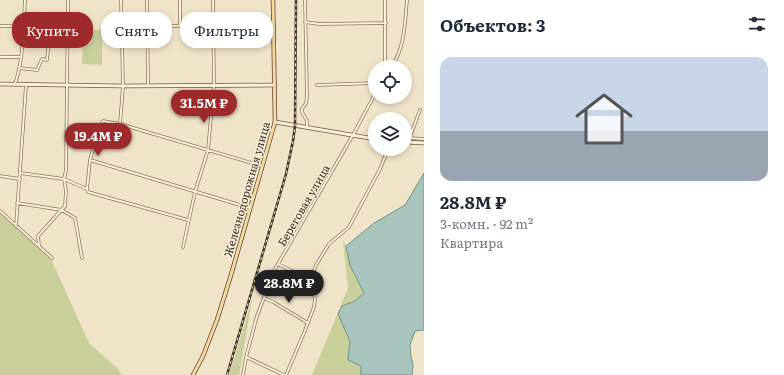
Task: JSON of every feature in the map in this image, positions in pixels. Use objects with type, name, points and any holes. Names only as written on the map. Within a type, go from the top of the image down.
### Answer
[{"type":"main road","name":"Железнодорожная улица","points":[[193,375],[203,356],[217,320],[275,122],[273,0]]},
{"type":"street","points":[[24,12],[25,0]]},
{"type":"street","points":[[39,246],[38,236],[65,206],[66,191],[64,179],[66,170],[68,0]]},
{"type":"street","points":[[120,124],[123,86],[121,0]]},
{"type":"street","points":[[147,0],[147,12]]},
{"type":"street","points":[[180,0],[180,12]]},
{"type":"street","points":[[213,0],[213,12]]},
{"type":"street","points":[[305,0],[307,96],[302,112],[306,118],[307,128]]},
{"type":"street","points":[[385,0],[385,60]]},
{"type":"street","points":[[394,60],[403,36],[406,20],[406,0]]},
{"type":"street","points":[[305,22],[319,24],[386,23]]},
{"type":"street","points":[[172,25],[180,25]]},
{"type":"street","points":[[0,26],[12,26]]},
{"type":"street","points":[[15,84],[19,68],[21,48]]},
{"type":"street","points":[[19,68],[37,70],[42,59],[47,60],[48,48]]},
{"type":"street","points":[[147,48],[148,86]]},
{"type":"street","points":[[183,247],[195,192],[208,150],[214,85],[213,48]]},
{"type":"street","points":[[0,57],[20,57]]},
{"type":"street","points":[[318,86],[368,83]]},
{"type":"street","points":[[0,84],[123,86],[275,85]]},
{"type":"street","points":[[16,226],[26,85]]},
{"type":"street","name":"Береговая улица","points":[[243,375],[256,316],[278,264],[370,104]]},
{"type":"street","points":[[412,129],[420,110]]},
{"type":"street","points":[[88,190],[90,160],[102,121],[120,124],[262,166]]},
{"type":"street","points":[[275,122],[368,138]]},
{"type":"street","points":[[412,140],[424,139]]},
{"type":"street","points":[[412,142],[424,143]]},
{"type":"street","points":[[246,357],[285,375],[308,323],[315,302],[312,281],[318,262],[329,244],[349,227],[380,169],[385,156]]},
{"type":"street","points":[[90,160],[195,192],[215,196],[250,208]]},
{"type":"street","points":[[20,173],[64,179],[88,190],[188,220]]},
{"type":"street","points":[[0,176],[20,179]]},
{"type":"street","points":[[17,203],[62,210],[75,218],[82,258]]},
{"type":"street","points":[[0,211],[52,258]]},
{"type":"street","points":[[278,264],[312,281]]},
{"type":"street","points":[[264,298],[308,323]]},
{"type":"green space","points":[[93,30],[101,30],[102,65],[82,64],[82,48],[93,48]]},
{"type":"green space","points":[[0,213],[51,259],[89,343],[117,368],[122,375],[0,375]]},
{"type":"green space","points":[[343,240],[346,246],[350,265],[365,293],[355,301],[342,306],[338,314],[350,341],[348,360],[361,366],[361,375],[312,375],[348,288]]},
{"type":"green space","points":[[253,296],[239,375],[229,375]]},
{"type":"water","points":[[424,173],[424,330],[415,331],[410,345],[413,364],[412,375],[361,375],[361,366],[348,360],[350,341],[338,314],[342,306],[355,301],[364,293],[350,265],[346,246],[374,223],[405,205]]},
{"type":"railway","points":[[227,375],[286,174],[293,141],[295,126],[296,0]]}]
